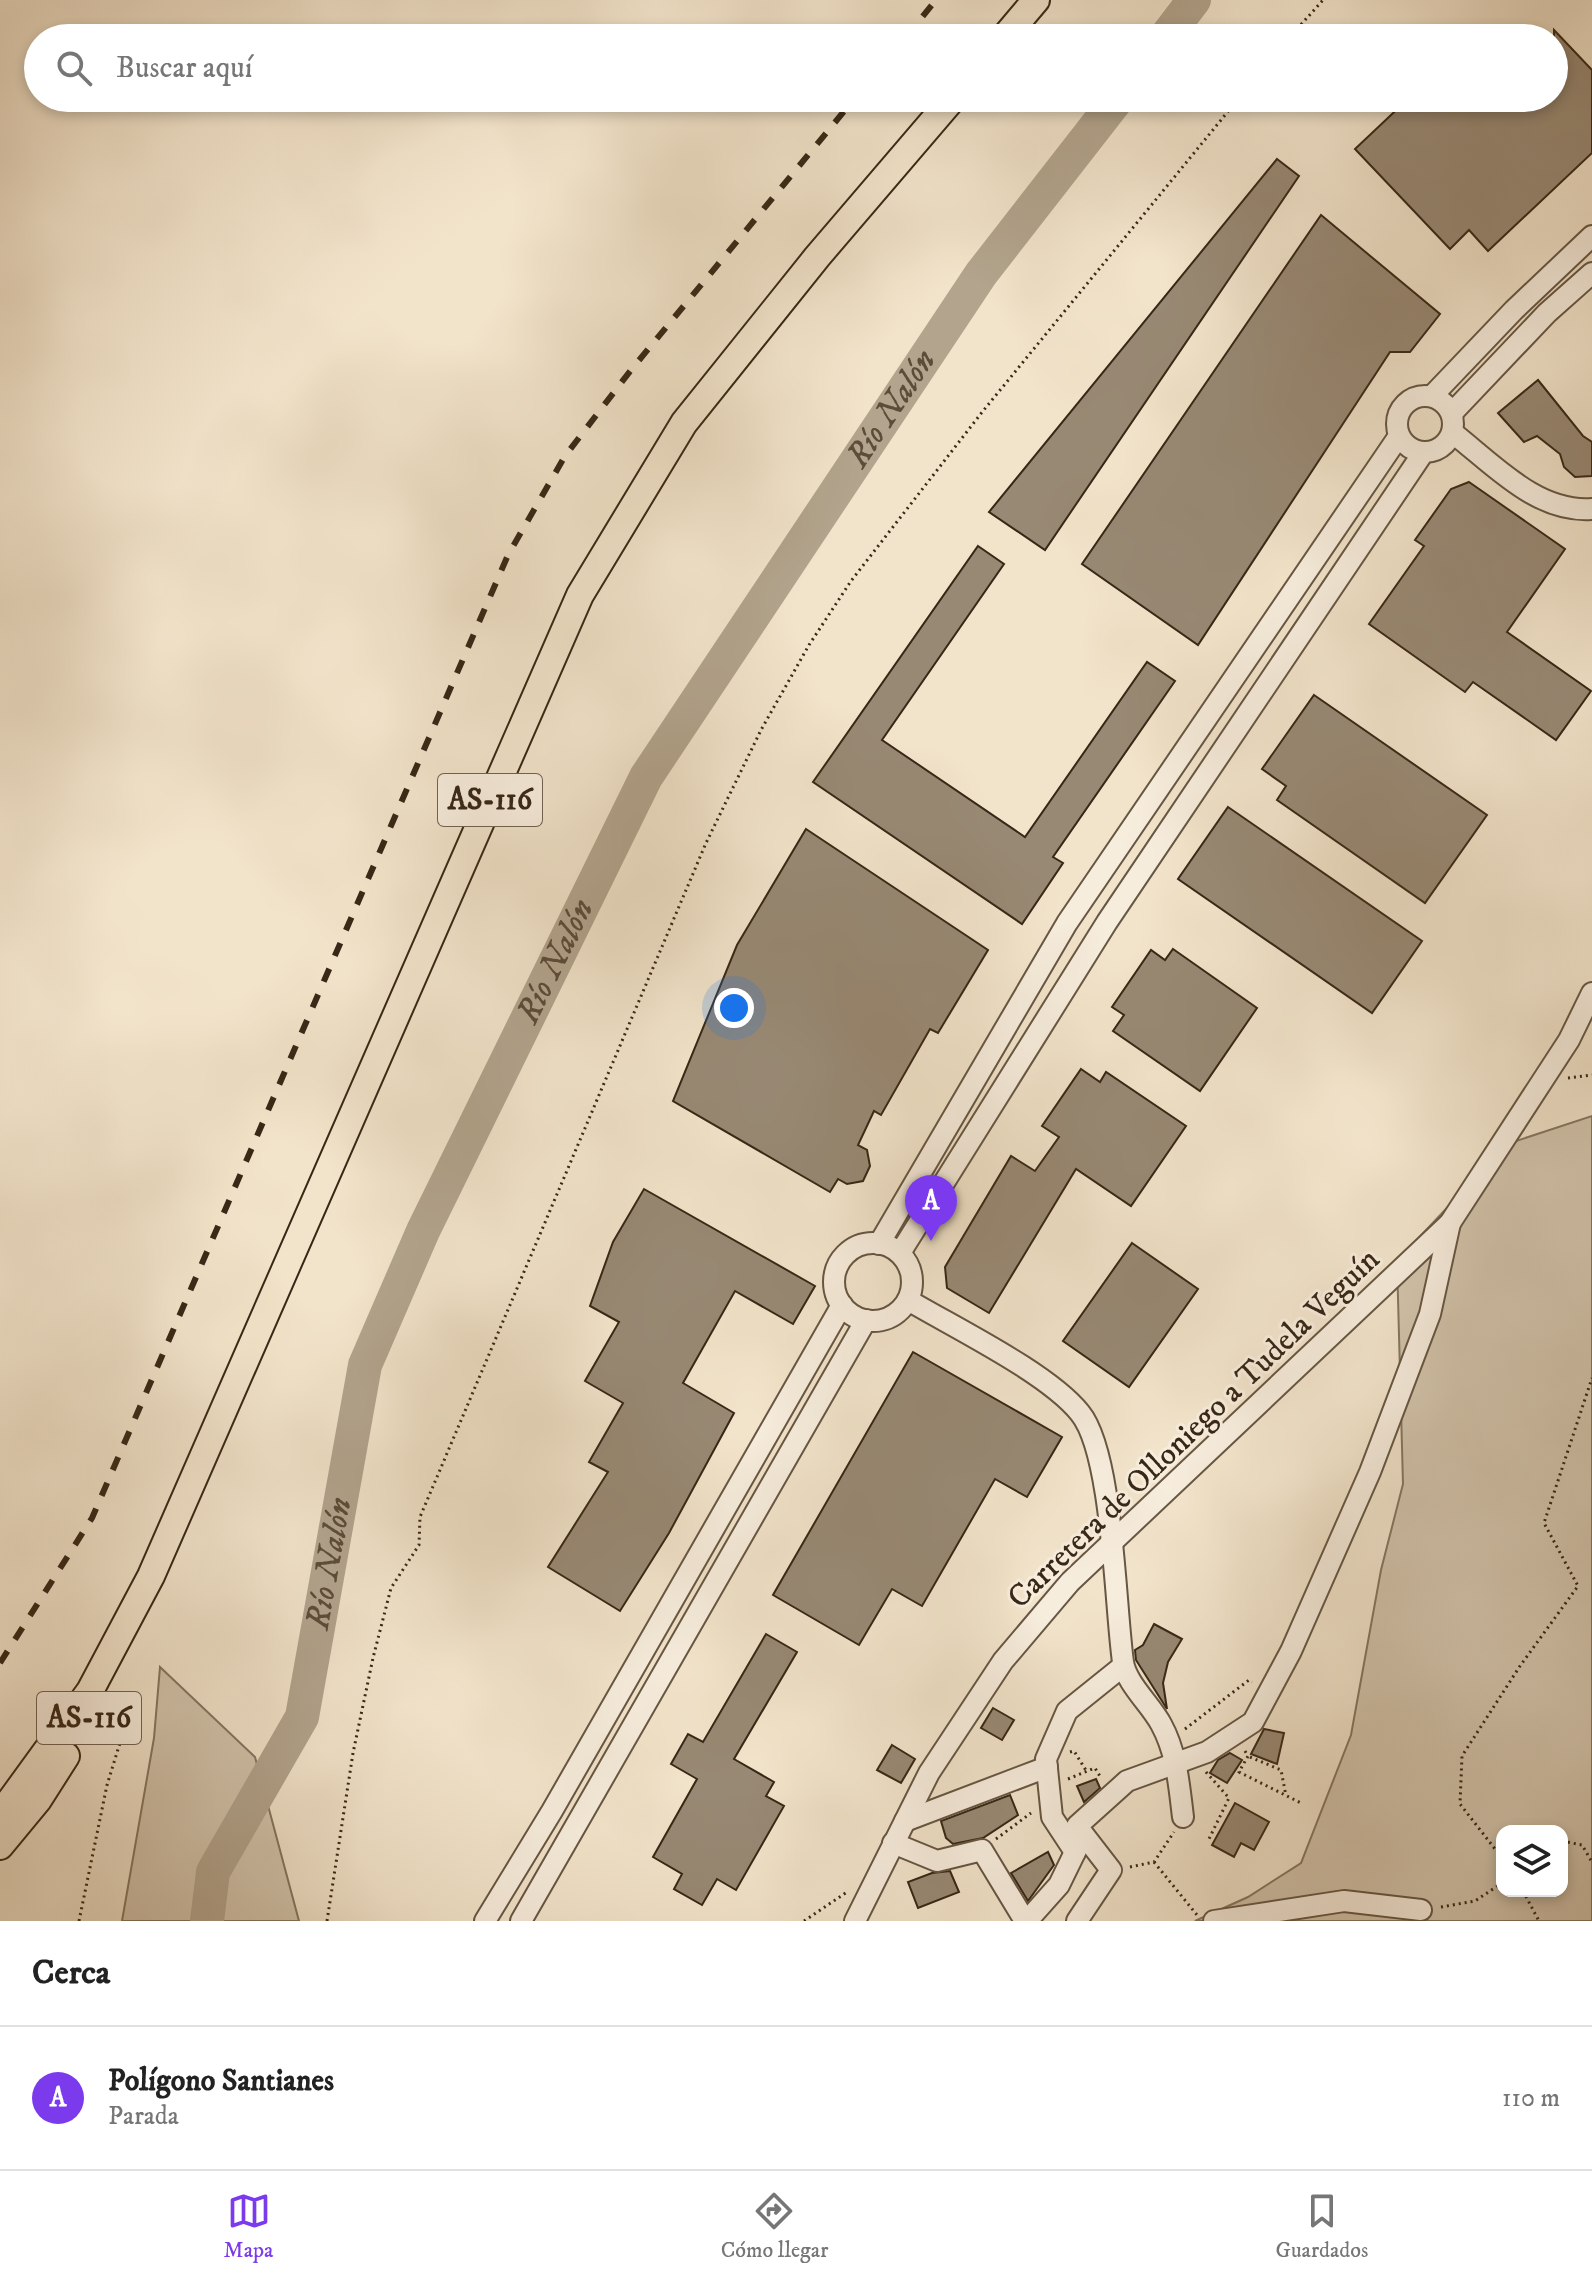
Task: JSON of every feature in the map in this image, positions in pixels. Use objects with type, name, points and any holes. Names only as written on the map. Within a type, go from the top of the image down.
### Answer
[{"type":"main road","points":[[1016,24],[1036,0]]},
{"type":"main road","name":"AS-116","points":[[0,1815],[90,1691],[151,1576],[580,595],[684,423],[817,257],[941,112]]},
{"type":"main road","name":"AS-116","points":[[0,1846],[38,1800],[104,1695],[138,1634],[151,1576]]},
{"type":"street","points":[[1432,396],[1514,310],[1592,236]]},
{"type":"street","points":[[900,1253],[1107,922],[1423,453],[1442,448],[1452,423],[1547,313],[1592,273]]},
{"type":"street","points":[[1423,453],[1405,444],[1399,436],[1397,424],[1403,406],[1412,399],[1432,396],[1441,400],[1452,423],[1533,495],[1560,509],[1592,509]]},
{"type":"street","points":[[879,1244],[1067,923],[1399,436]]},
{"type":"street","name":"Carretera de Olloniego a Tudela Veguín","points":[[855,1921],[929,1773],[1003,1661],[1070,1582],[1450,1223],[1569,1040],[1592,993]]},
{"type":"street","points":[[893,1843],[937,1861],[982,1850],[1026,1921],[1059,1885],[1080,1844],[1077,1826],[1112,1794],[1127,1781],[1185,1760],[1253,1722],[1291,1651],[1370,1472],[1430,1314],[1450,1223]]},
{"type":"street","points":[[861,1244],[879,1244],[900,1253],[912,1277],[908,1300],[888,1318],[866,1320],[842,1305],[834,1287],[837,1266],[845,1254],[861,1244]]},
{"type":"street","points":[[908,1300],[1052,1386],[1082,1414],[1099,1450],[1120,1608],[1123,1666],[1161,1724],[1169,1742],[1185,1760],[1183,1817]]},
{"type":"street","points":[[485,1921],[552,1811],[842,1305]]},
{"type":"street","points":[[521,1921],[866,1320]]},
{"type":"street","points":[[1077,1921],[1111,1870],[1052,1817],[1046,1759],[1067,1711],[1123,1666]]},
{"type":"street","points":[[905,1821],[1049,1784]]},
{"type":"street","points":[[1214,1921],[1344,1901],[1421,1910]]},
{"type":"path","points":[[1302,24],[1323,0]]},
{"type":"path","points":[[327,1921],[353,1753],[391,1588],[419,1545],[420,1517],[706,843],[761,730],[851,581],[983,411],[1228,112]]},
{"type":"path","points":[[1496,1850],[1460,1804],[1462,1756],[1520,1666],[1578,1586],[1544,1523],[1592,1378]]},
{"type":"path","points":[[1169,1742],[1249,1680],[1269,1693]]},
{"type":"path","points":[[79,1921],[107,1785],[128,1717]]},
{"type":"path","points":[[1234,1735],[1248,1756],[1281,1770],[1286,1796]]},
{"type":"path","points":[[1248,1756],[1239,1772],[1303,1804]]},
{"type":"path","points":[[1185,1760],[1229,1798],[1208,1841]]},
{"type":"path","points":[[982,1850],[1049,1784],[1095,1768],[1112,1794]]},
{"type":"path","points":[[1111,1870],[1154,1862],[1183,1817]]},
{"type":"path","points":[[1568,1842],[1582,1845],[1592,1862]]},
{"type":"path","points":[[1154,1862],[1202,1921]]},
{"type":"path","points":[[804,1921],[879,1870]]},
{"type":"path","points":[[1421,1910],[1475,1901],[1496,1887]]},
{"type":"path","points":[[1526,1897],[1539,1921]]},
{"type":"shaded area","points":[[1592,1116],[1592,1921],[1195,1921],[1248,1897],[1301,1863],[1351,1735],[1381,1570],[1403,1484],[1397,1261],[1507,1144]]},
{"type":"shaded area","points":[[160,1667],[255,1757],[299,1921],[122,1921],[154,1738]]},
{"type":"building","points":[[1568,45],[1592,70],[1592,153],[1488,251],[1469,230],[1450,249],[1355,149],[1394,112],[1568,112]]},
{"type":"building","points":[[1277,159],[1299,176],[1045,550],[989,512]]},
{"type":"building","points":[[1321,215],[1440,314],[1410,352],[1390,352],[1198,645],[1082,564]]},
{"type":"building","points":[[1538,380],[1583,436],[1592,442],[1592,476],[1575,477],[1564,467],[1560,454],[1537,436],[1524,442],[1498,413]]},
{"type":"building","points":[[1469,482],[1565,549],[1507,632],[1591,691],[1556,740],[1473,682],[1465,692],[1369,624],[1424,546],[1415,540],[1451,489]]},
{"type":"building","points":[[978,546],[1004,564],[882,740],[1025,837],[1147,662],[1175,681],[1053,857],[1063,863],[1022,924],[813,782]]},
{"type":"building","points":[[1314,695],[1487,815],[1425,903],[1277,800],[1286,786],[1262,769]]},
{"type":"building","points":[[1228,807],[1422,941],[1372,1013],[1178,879]]},
{"type":"building","points":[[806,829],[988,950],[938,1033],[930,1029],[881,1115],[874,1111],[858,1145],[867,1150],[870,1166],[863,1181],[847,1184],[838,1179],[830,1192],[673,1101],[737,945]]},
{"type":"building","points":[[1173,949],[1257,1008],[1200,1091],[1113,1031],[1124,1015],[1112,1007],[1151,950],[1165,960]]},
{"type":"building","points":[[1081,1069],[1100,1082],[1106,1072],[1186,1126],[1131,1206],[1076,1169],[989,1313],[947,1288],[945,1267],[1011,1156],[1035,1171],[1059,1137],[1042,1126]]},
{"type":"building","points":[[644,1189],[815,1286],[793,1324],[735,1291],[683,1383],[734,1413],[669,1533],[620,1611],[548,1567],[608,1472],[589,1462],[623,1403],[585,1381],[619,1322],[590,1306],[613,1242]]},
{"type":"building","points":[[1132,1243],[1198,1289],[1129,1387],[1063,1341]]},
{"type":"building","points":[[913,1352],[1062,1437],[1027,1497],[995,1479],[922,1606],[892,1589],[859,1645],[773,1595]]},
{"type":"building","points":[[1154,1624],[1182,1639],[1168,1662],[1163,1683],[1167,1709],[1136,1660],[1135,1650],[1143,1645]]},
{"type":"building","points":[[766,1634],[797,1652],[734,1759],[774,1782],[766,1796],[784,1806],[736,1890],[717,1879],[702,1905],[674,1889],[682,1874],[653,1857],[697,1779],[671,1764],[688,1734],[703,1742]]},
{"type":"building","points":[[993,1708],[1014,1720],[1002,1740],[981,1728]]},
{"type":"building","points":[[1264,1729],[1284,1733],[1277,1764],[1251,1754]]},
{"type":"building","points":[[892,1745],[915,1759],[901,1783],[877,1770]]},
{"type":"building","points":[[1230,1753],[1242,1760],[1227,1783],[1210,1773],[1218,1760]]},
{"type":"building","points":[[1096,1779],[1100,1788],[1084,1802],[1077,1786]]},
{"type":"building","points":[[1010,1795],[1018,1815],[983,1838],[953,1844],[946,1838],[941,1821]]},
{"type":"building","points":[[1235,1803],[1269,1822],[1254,1850],[1241,1843],[1234,1857],[1212,1845]]},
{"type":"building","points":[[1048,1852],[1054,1865],[1028,1901],[1011,1873]]},
{"type":"building","points":[[950,1871],[959,1892],[918,1908],[908,1882],[932,1873]]},
{"type":"waterway","name":"Río Nalón","points":[[1176,24],[1194,0]]},
{"type":"waterway","name":"Río Nalón","points":[[207,1921],[213,1872],[302,1717],[365,1365],[423,1231],[646,777],[981,274],[1107,112]]},
{"type":"railway","points":[[916,24],[936,0]]},
{"type":"railway","points":[[0,1663],[92,1518],[508,555],[565,456],[631,370],[843,112]]},
{"type":"place","name":"Polígono Santianes","points":[[931,1241]]}]
